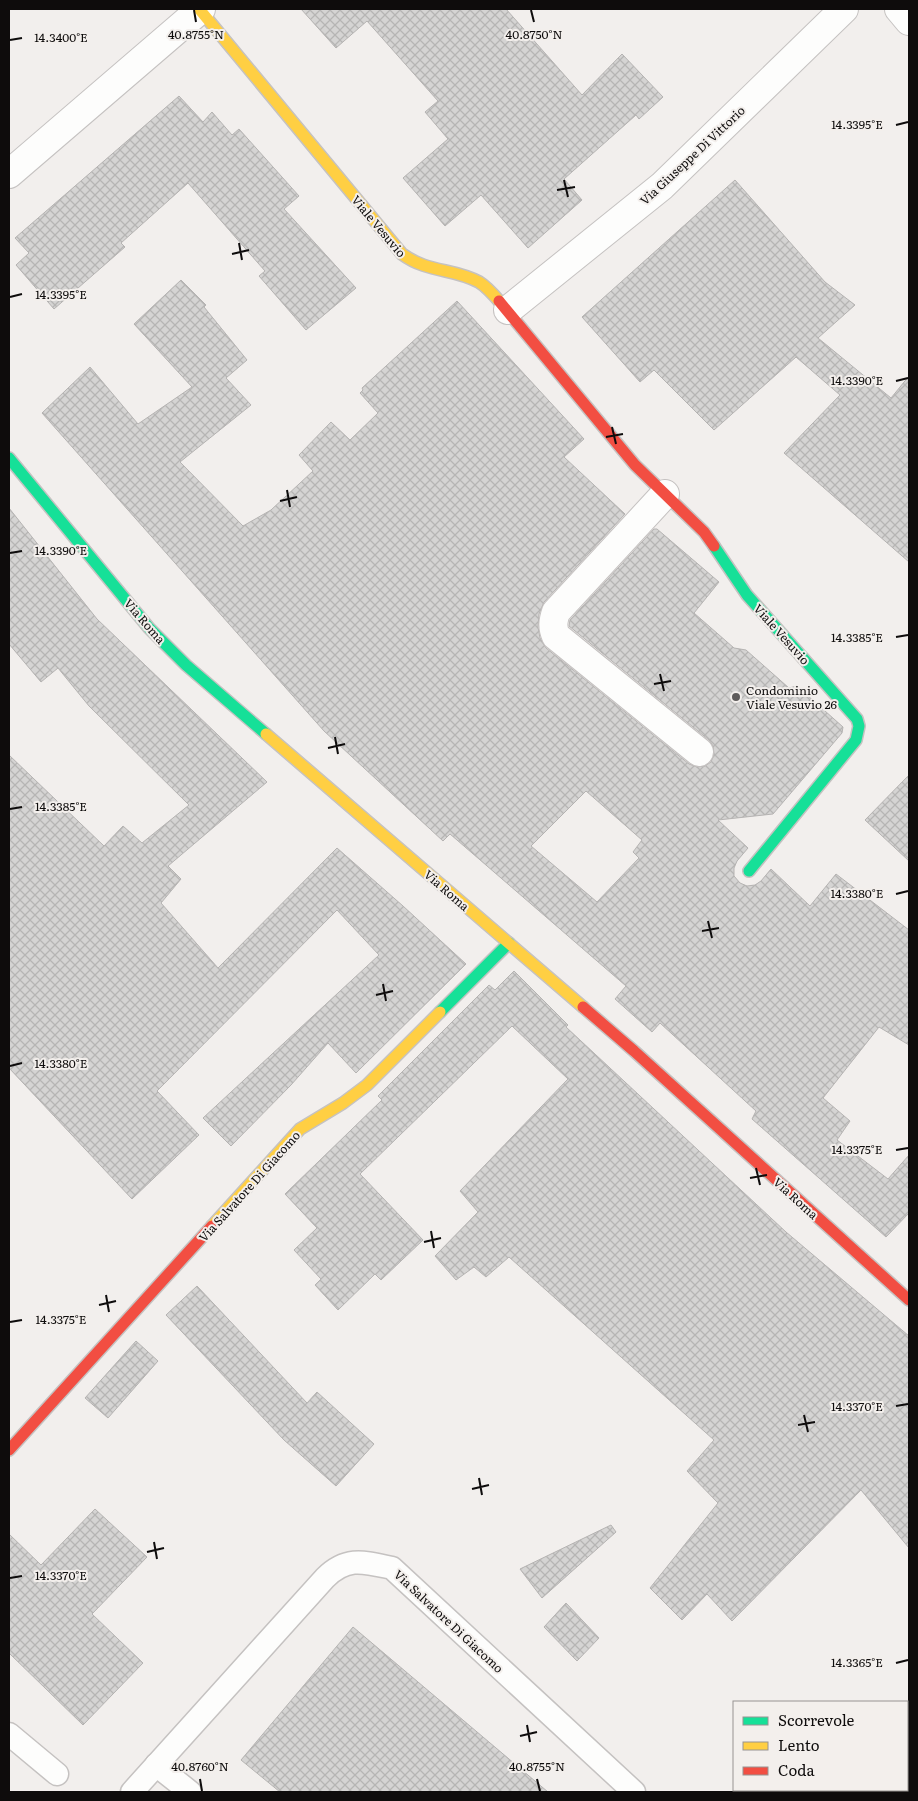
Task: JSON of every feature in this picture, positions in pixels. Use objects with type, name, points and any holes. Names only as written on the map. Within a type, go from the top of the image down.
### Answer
[{"type":"street","name":"Viale Vesuvio","points":[[9,174],[200,9],[402,254],[412,263],[421,267],[480,283],[508,310],[635,466],[704,532],[747,595],[857,719],[859,726],[856,740],[749,871]]},
{"type":"street","name":"Via Giuseppe Di Vittorio","points":[[508,310],[662,186],[844,9]]},
{"type":"street","points":[[899,9],[909,21]]},
{"type":"street","name":"Via Roma","points":[[9,458],[149,628],[186,666],[634,1051],[909,1300]]},
{"type":"street","points":[[664,494],[556,612],[553,630],[556,636],[698,752]]},
{"type":"street","name":"Via Salvatore Di Giacomo","points":[[9,1450],[300,1129],[343,1103],[367,1084],[509,943]]},
{"type":"lane","name":"Via Salvatore Di Giacomo","points":[[132,1792],[336,1567],[364,1562],[392,1568],[634,1792]]},
{"type":"lane","points":[[9,1734],[57,1774]]},
{"type":"lane","points":[[156,1765],[190,1792]]},
{"type":"building","points":[[301,9],[506,9],[582,95],[622,54],[663,97],[639,119],[636,115],[564,179],[582,200],[528,248],[481,195],[445,226],[403,178],[448,139],[425,112],[438,101],[367,21],[336,48]]},
{"type":"building","points":[[179,96],[203,122],[212,112],[232,135],[239,129],[299,196],[284,209],[356,288],[306,330],[259,276],[265,271],[188,183],[121,243],[125,247],[54,309],[16,265],[29,253],[15,238]]},
{"type":"building","points":[[735,180],[825,282],[855,305],[818,338],[891,398],[909,376],[909,562],[784,453],[840,395],[796,357],[714,430],[654,370],[640,382],[582,317]]},
{"type":"building","points":[[181,280],[206,305],[204,307],[247,360],[226,378],[251,405],[180,462],[243,526],[271,510],[313,471],[299,455],[331,422],[350,440],[378,413],[360,393],[363,390],[362,388],[457,301],[584,439],[564,457],[625,514],[544,602],[539,614],[538,627],[540,638],[546,648],[689,764],[697,767],[705,766],[711,762],[714,754],[713,746],[709,740],[569,626],[570,620],[654,529],[657,529],[719,582],[694,613],[734,648],[746,650],[789,688],[797,686],[843,727],[842,733],[773,814],[718,820],[748,848],[737,861],[734,868],[734,876],[740,883],[747,886],[755,885],[771,869],[810,906],[836,874],[909,930],[909,1045],[879,1027],[823,1098],[850,1121],[837,1140],[888,1179],[909,1155],[909,1213],[886,1237],[752,1119],[756,1111],[660,1023],[652,1032],[615,999],[626,986],[450,834],[443,841],[324,731],[42,413],[90,367],[138,424],[192,387],[134,324]],"holes":[[[586,791],[642,840],[633,852],[639,858],[597,902],[531,846]]]},
{"type":"building","points":[[9,508],[97,619],[267,782],[168,866],[181,879],[161,903],[218,968],[337,848],[466,964],[356,1073],[328,1043],[291,1085],[231,1146],[203,1118],[379,955],[337,910],[157,1091],[199,1135],[132,1199],[9,1068],[9,755],[104,846],[123,826],[142,843],[189,805],[89,706],[58,668],[41,682],[9,644]]},
{"type":"building","points":[[909,775],[909,861],[865,820]]},
{"type":"building","points":[[514,971],[568,1025],[566,1027],[786,1232],[909,1336],[909,1548],[861,1490],[732,1621],[707,1594],[682,1620],[650,1588],[718,1503],[687,1471],[714,1440],[509,1257],[486,1277],[474,1267],[456,1280],[435,1256],[478,1212],[460,1191],[568,1079],[512,1026],[360,1174],[423,1240],[381,1280],[375,1274],[338,1310],[315,1285],[321,1279],[294,1250],[317,1228],[285,1194],[382,1100],[378,1096],[489,985],[495,990]]},
{"type":"building","points":[[197,1286],[307,1403],[317,1392],[374,1444],[336,1486],[284,1440],[166,1315]]},
{"type":"building","points":[[136,1341],[158,1361],[108,1418],[85,1398]]},
{"type":"building","points":[[95,1509],[147,1557],[92,1614],[143,1663],[83,1725],[9,1653],[9,1534],[41,1565]]},
{"type":"building","points":[[611,1525],[616,1532],[542,1598],[520,1569]]},
{"type":"building","points":[[566,1603],[599,1638],[577,1661],[544,1627]]},
{"type":"building","points":[[353,1627],[548,1792],[280,1792],[241,1760]]},
{"type":"traffic: fast","points":[[9,458],[149,628],[186,665],[266,734]]},
{"type":"traffic: fast","points":[[714,546],[747,595],[857,719],[859,726],[856,740],[749,871]]},
{"type":"traffic: fast","points":[[440,1012],[509,943]]},
{"type":"traffic: slow","points":[[200,10],[402,254],[431,268],[460,274],[479,282],[499,301]]},
{"type":"traffic: slow","points":[[266,734],[583,1007]]},
{"type":"traffic: slow","points":[[212,1226],[300,1129],[343,1103],[367,1085],[440,1012]]},
{"type":"traffic: jam","points":[[499,301],[635,465],[704,532],[714,546]]},
{"type":"traffic: jam","points":[[583,1007],[909,1300]]},
{"type":"traffic: jam","points":[[9,1450],[212,1226]]},
{"type":"place","name":"Condominio Viale Vesuvio 26","points":[[736,697]]}]
